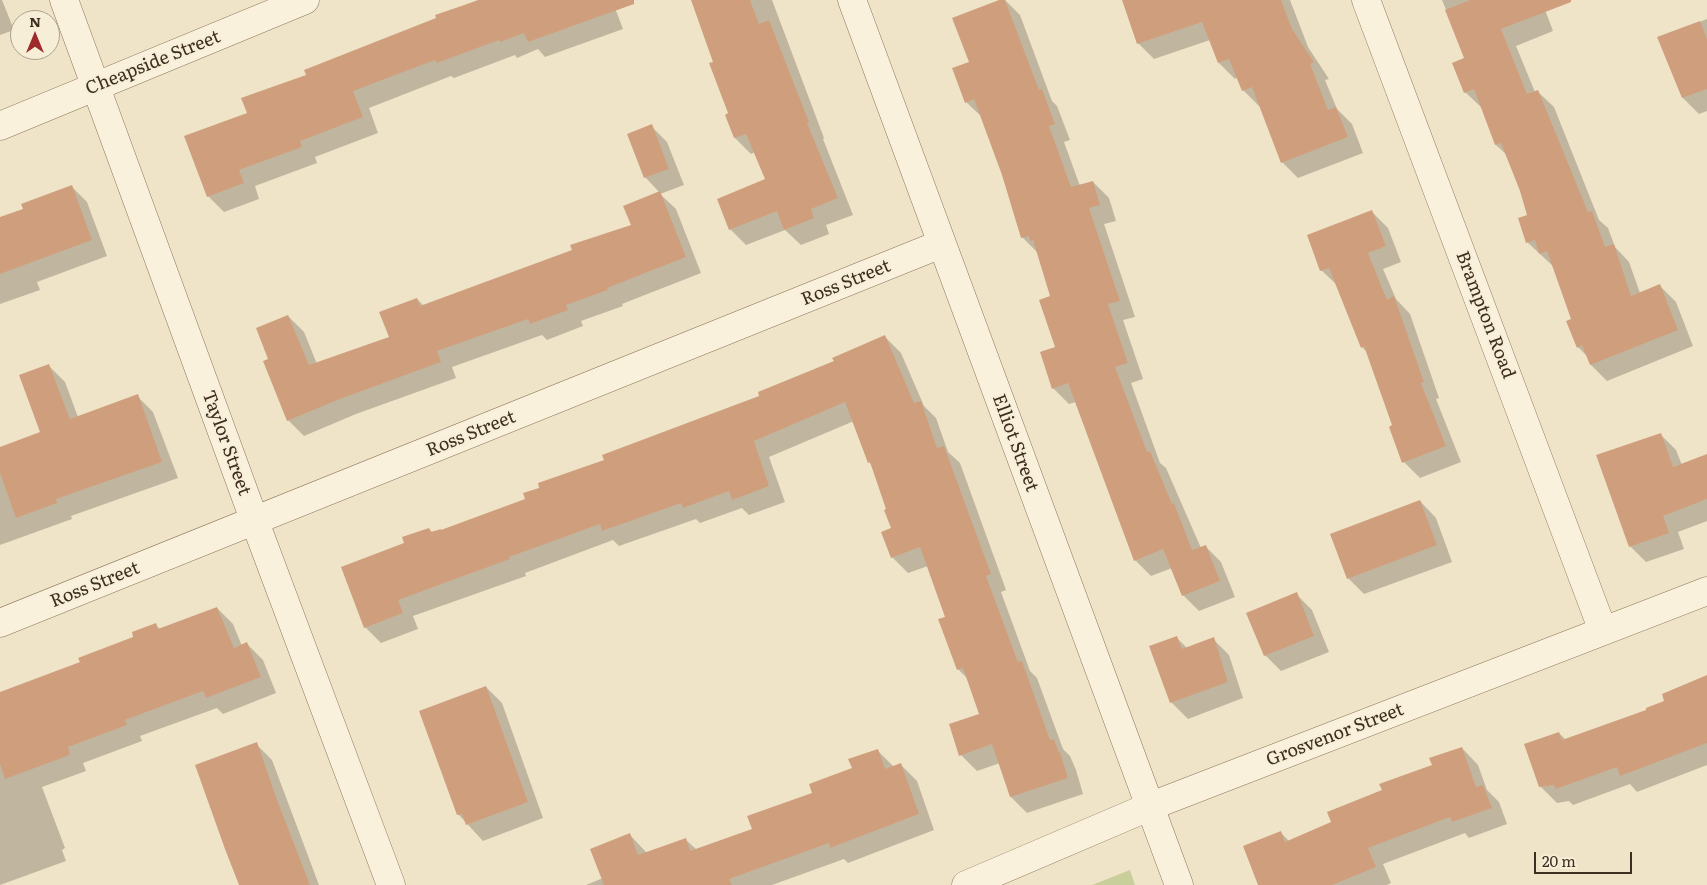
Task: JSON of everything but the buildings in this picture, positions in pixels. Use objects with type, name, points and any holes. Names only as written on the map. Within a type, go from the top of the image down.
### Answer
[{"type":"street","name":"Taylor Street","points":[[64,0],[254,522],[391,885]]},
{"type":"street","name":"Cheapside Street","points":[[0,126],[306,0]]},
{"type":"street","name":"Elliot Street","points":[[852,0],[1179,885]]},
{"type":"street","name":"Brampton Road","points":[[1366,0],[1603,631]]},
{"type":"street","name":"Ross Street","points":[[0,623],[941,244]]},
{"type":"street","name":"Grosvenor Street","points":[[966,885],[1151,806],[1707,591]]},
{"type":"green space","points":[[1130,870],[1135,885],[1092,885]]}]
